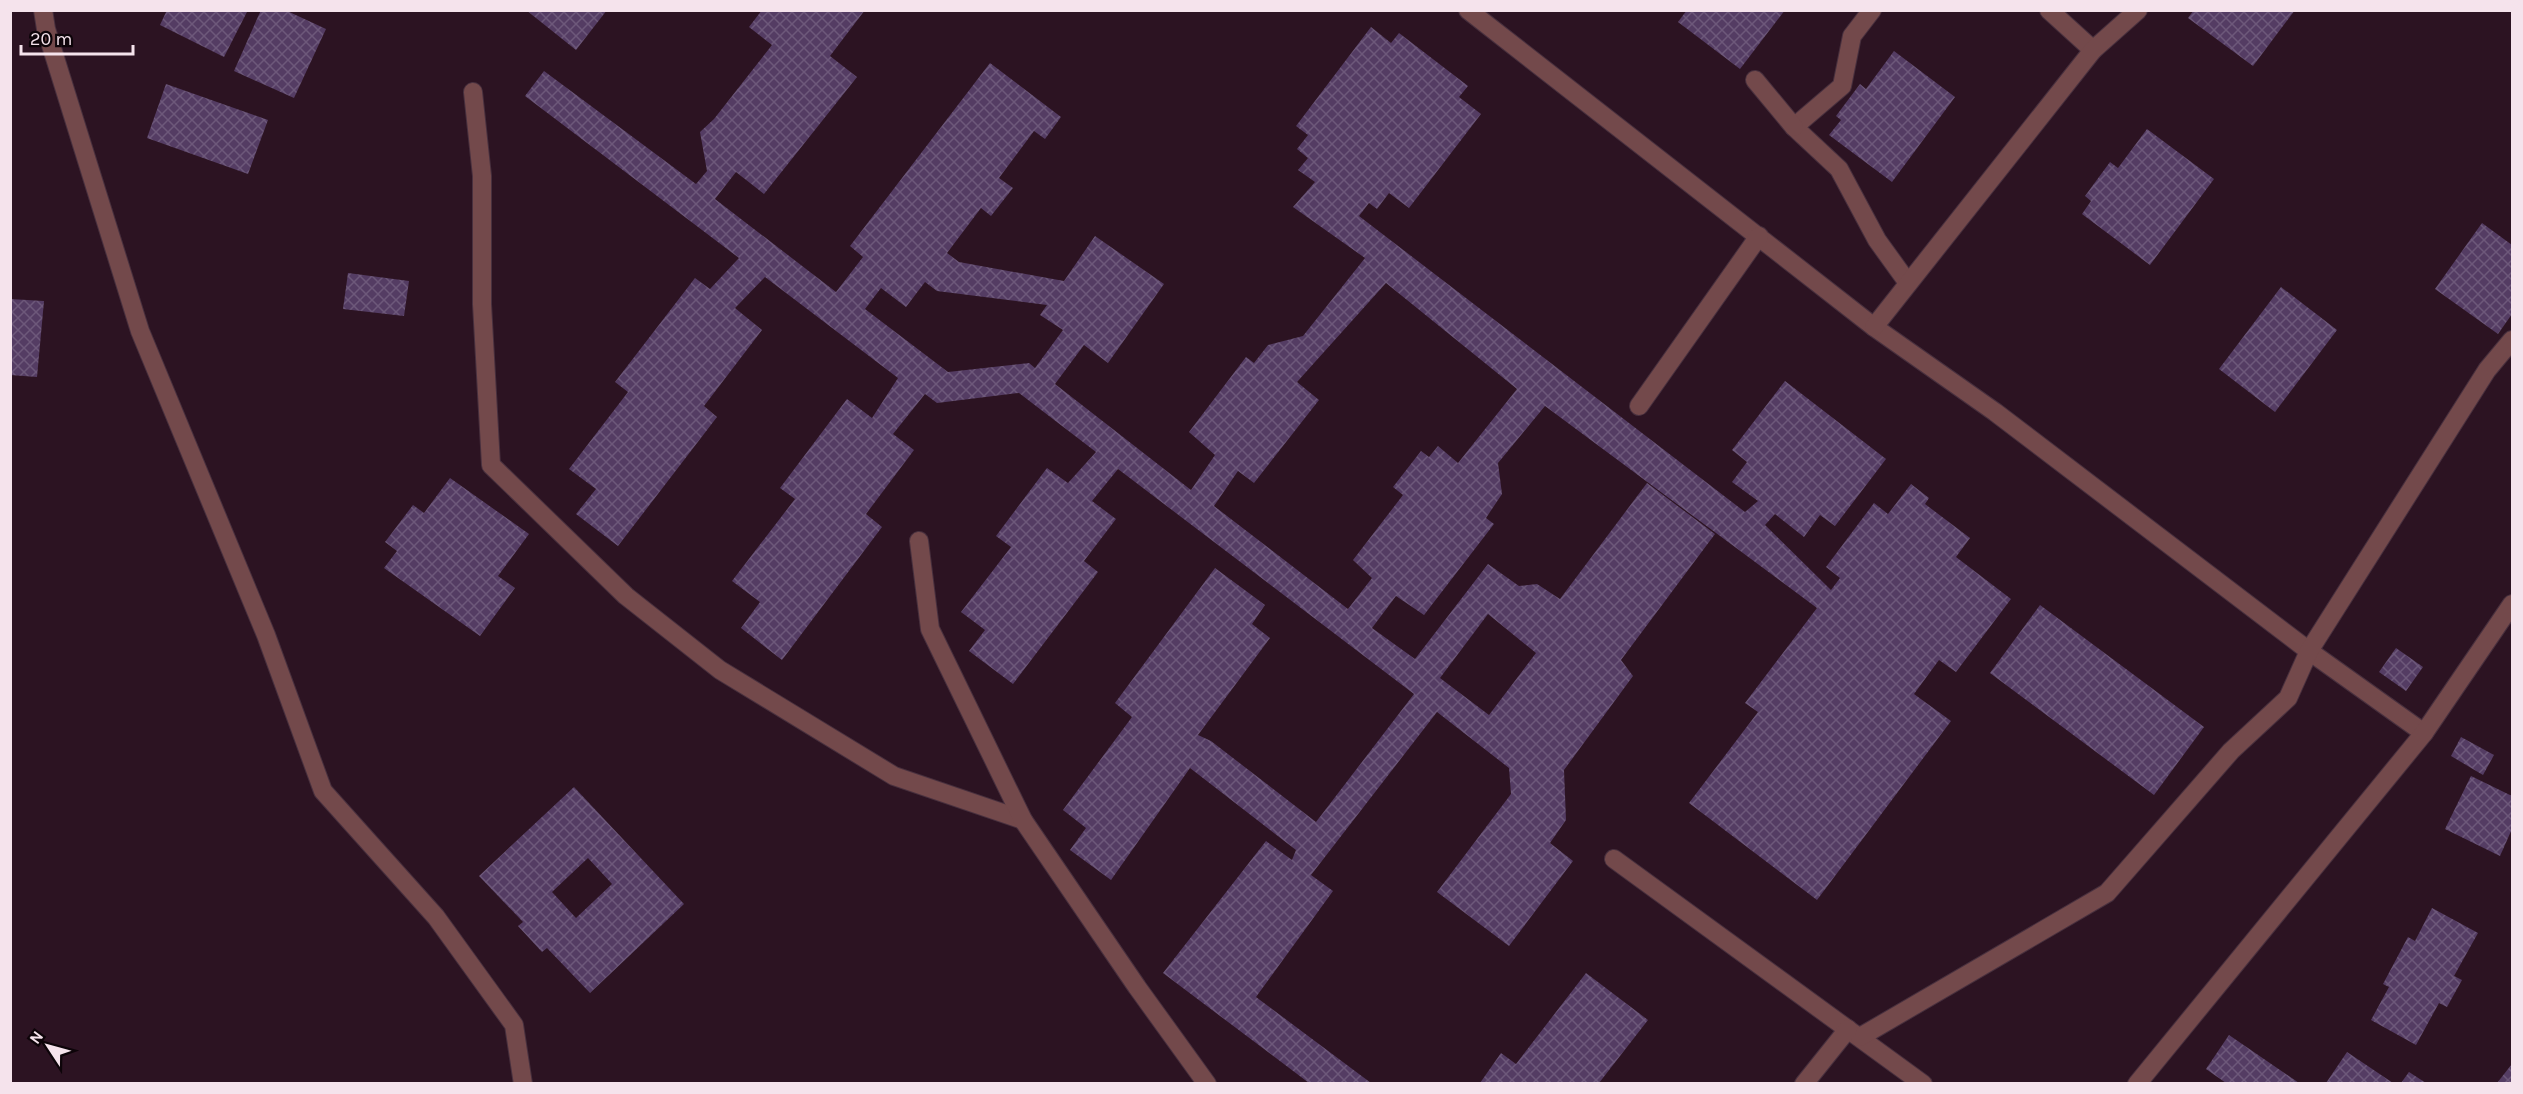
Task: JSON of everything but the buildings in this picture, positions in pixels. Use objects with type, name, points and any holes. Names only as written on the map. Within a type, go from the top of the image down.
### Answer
[{"type":"street","points":[[43,10],[46,29],[140,331],[266,635],[324,792],[435,917],[514,1025],[523,1083]]},
{"type":"street","points":[[1468,10],[1874,327],[1995,412],[2309,651],[2424,733]]},
{"type":"street","points":[[1794,127],[1842,86],[1852,36],[1872,10]]},
{"type":"street","points":[[2049,10],[2093,50]]},
{"type":"street","points":[[1874,327],[2093,50],[2138,10]]},
{"type":"street","points":[[1755,80],[1794,127],[1839,169],[1877,240],[1908,283]]},
{"type":"street","points":[[473,92],[482,176],[483,304],[491,465],[626,596],[720,670],[894,776],[1023,820]]},
{"type":"street","points":[[1639,406],[1759,236]]},
{"type":"street","points":[[1804,1083],[1854,1033],[2107,893],[2231,751],[2288,698],[2309,651],[2487,370],[2512,340]]},
{"type":"street","points":[[919,541],[930,630],[1023,820],[1137,987],[1207,1083]]},
{"type":"street","points":[[2137,1083],[2424,733],[2512,604]]},
{"type":"street","points":[[1614,859],[1923,1083]]}]
